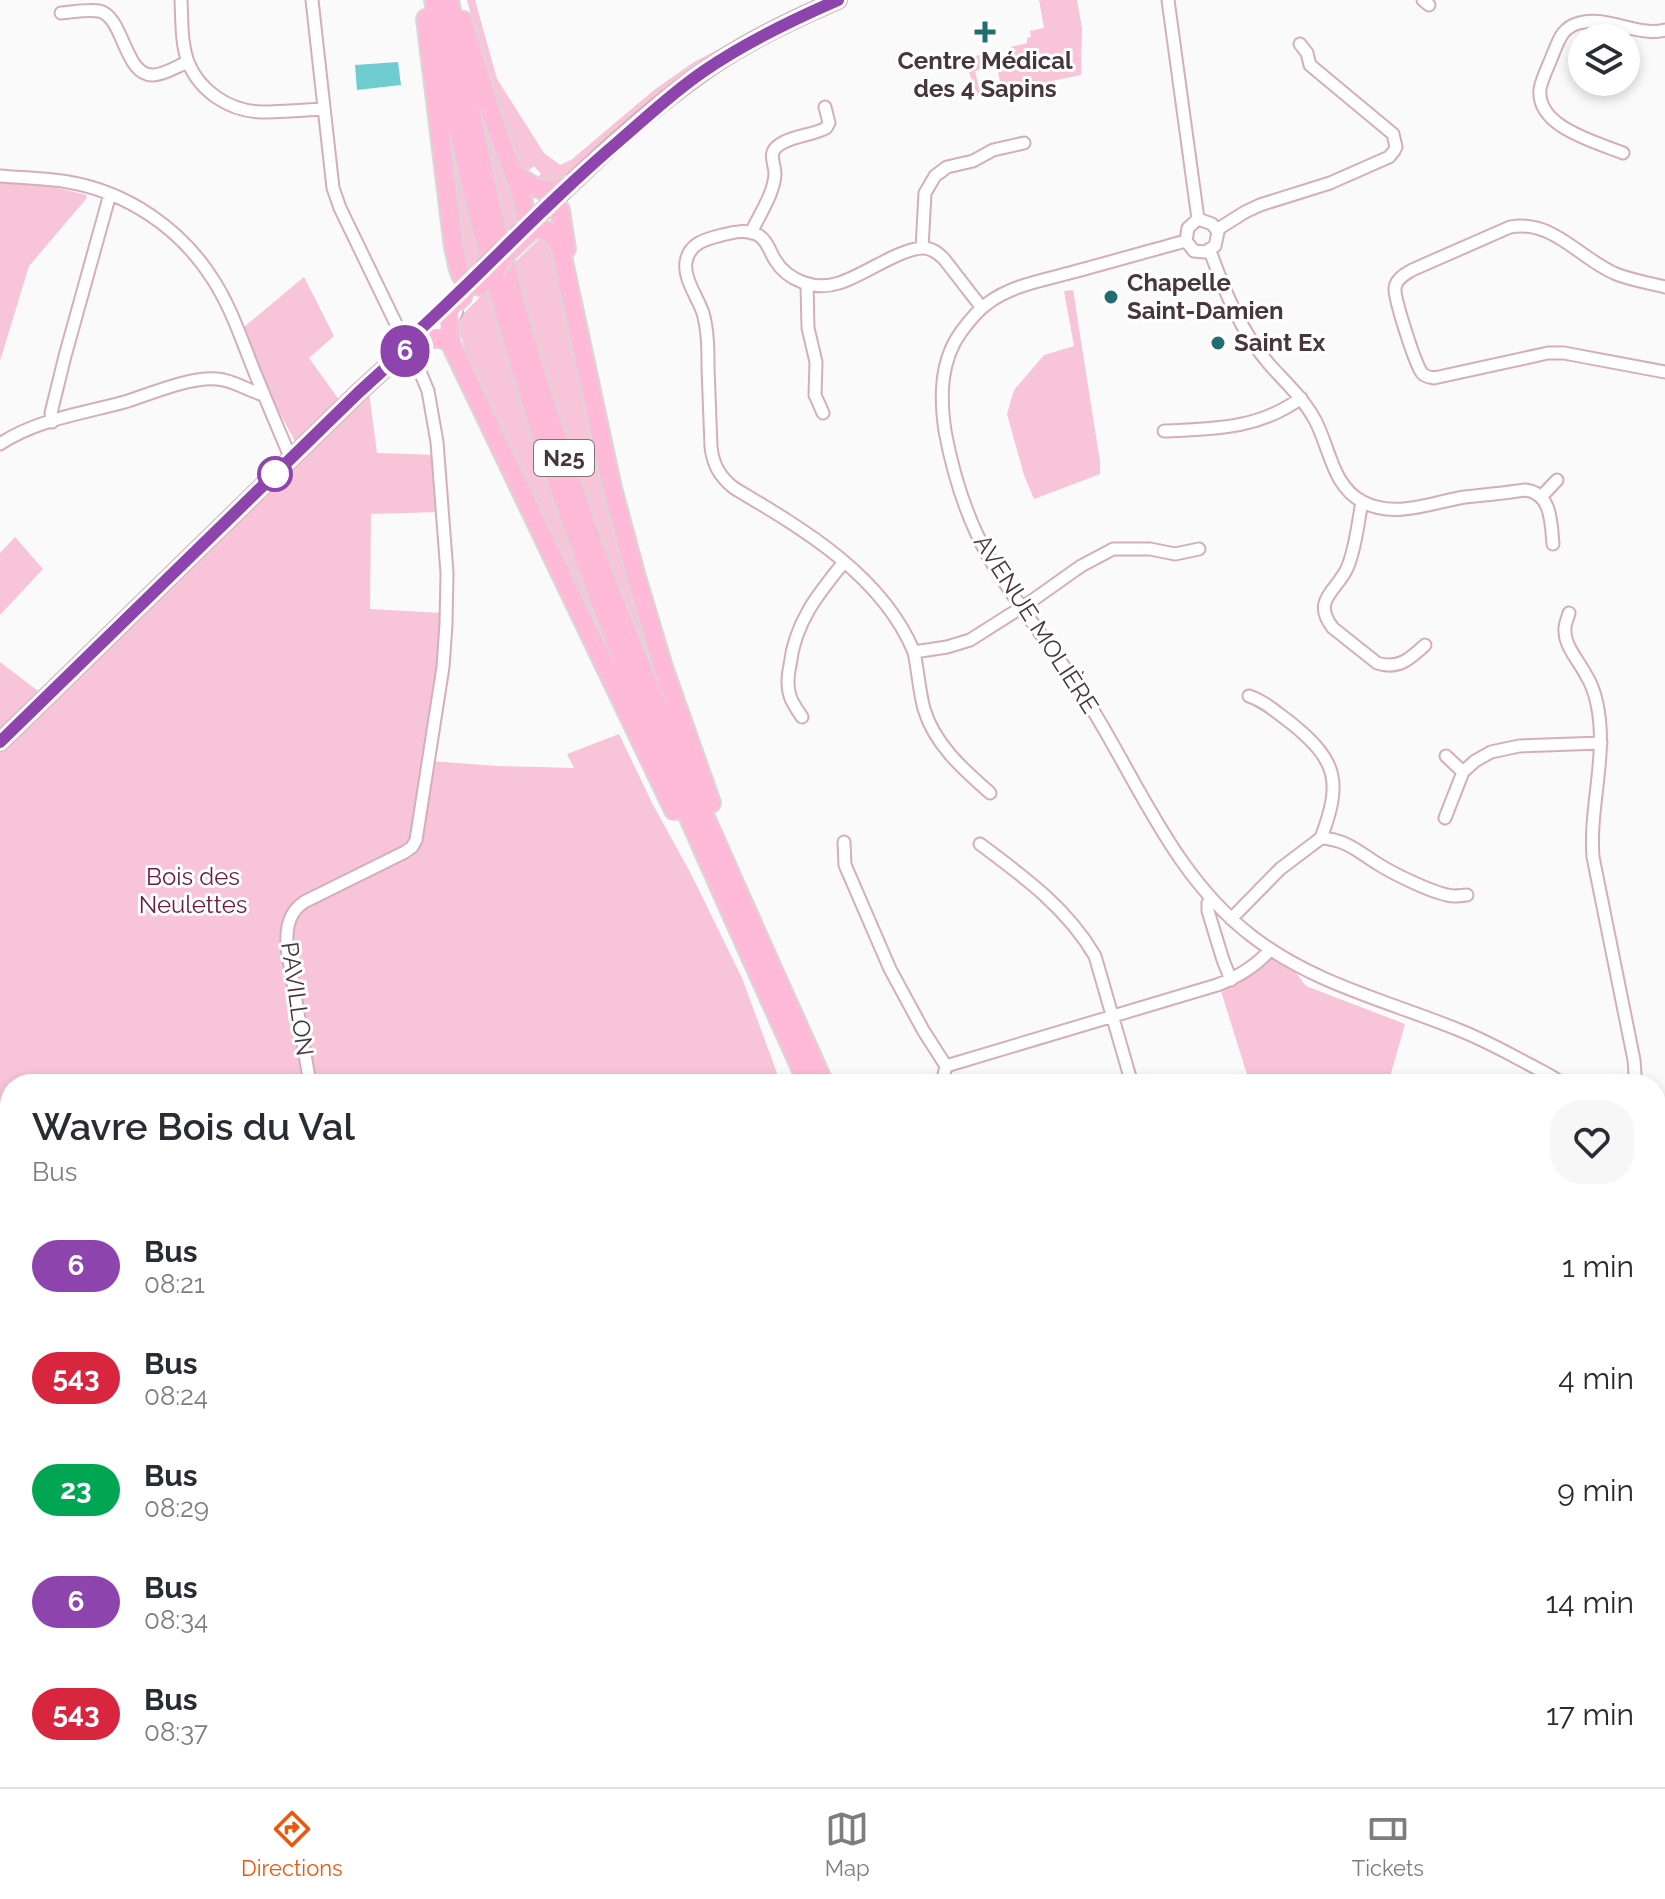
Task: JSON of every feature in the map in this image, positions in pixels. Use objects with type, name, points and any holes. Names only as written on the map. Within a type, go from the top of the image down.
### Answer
[{"type":"highway","points":[[424,0],[453,259],[477,282]]},
{"type":"highway","name":"N25","points":[[434,0],[452,99],[493,275],[563,501],[607,618],[732,895],[819,1074]]},
{"type":"highway","name":"N25","points":[[449,0],[488,190],[540,386],[619,612],[699,804],[804,1074]]},
{"type":"highway","points":[[458,0],[485,92],[533,227]]},
{"type":"highway","points":[[516,175],[540,190],[555,191],[568,186]]},
{"type":"highway","points":[[560,210],[567,276]]},
{"type":"highway","points":[[533,227],[548,230],[560,247],[612,488],[636,577],[680,718],[742,877],[732,895],[710,884],[450,342],[449,309],[533,227]]},
{"type":"highway","points":[[426,338],[435,337],[450,342]]},
{"type":"main road","points":[[533,227],[568,186],[603,153],[704,71],[769,32],[838,0]]},
{"type":"main road","points":[[533,227],[560,210],[618,141]]},
{"type":"main road","points":[[405,350],[415,334],[477,282]]},
{"type":"main road","points":[[0,742],[358,393],[405,350],[426,338],[449,317]]},
{"type":"street","points":[[181,0],[184,48],[188,62],[210,93],[239,108],[263,112],[324,109]]},
{"type":"street","points":[[312,0],[333,188],[398,328],[405,350]]},
{"type":"street","points":[[1168,0],[1198,219]]},
{"type":"street","points":[[61,13],[101,11],[110,17],[133,63],[144,73],[161,73],[188,62]]},
{"type":"street","points":[[1623,153],[1559,125],[1541,101],[1540,87],[1560,36],[1569,26],[1596,21],[1641,32],[1665,30]]},
{"type":"street","points":[[1218,229],[1250,209],[1338,180],[1389,157],[1395,149],[1393,134],[1310,65],[1307,53],[1300,44]]},
{"type":"street","points":[[751,233],[772,187],[775,169],[773,151],[794,137],[826,128],[829,123],[825,107]]},
{"type":"street","points":[[922,248],[925,193],[935,176],[947,167],[973,161],[993,150],[1024,143]]},
{"type":"street","points":[[0,176],[67,182],[110,194],[159,221],[178,237],[215,282],[291,459]]},
{"type":"street","points":[[52,422],[51,413],[65,356],[110,194]]},
{"type":"street","points":[[1198,219],[1218,229]]},
{"type":"street","points":[[1198,219],[1187,230],[1186,241],[1196,252],[1213,249],[1218,229]]},
{"type":"street","points":[[1665,287],[1614,274],[1546,231],[1524,224],[1497,232],[1412,270],[1398,280],[1395,287],[1398,307],[1412,348],[1422,373],[1427,376],[1434,378],[1548,353],[1564,353],[1665,372]]},
{"type":"street","points":[[982,308],[942,257],[933,250],[922,248],[909,250],[836,285],[819,286],[796,279],[780,267],[762,238],[740,231],[704,240],[690,251],[685,265],[705,320],[712,457],[717,470],[727,483],[844,562],[898,621],[914,652],[921,695],[931,726],[946,750],[990,793]]},
{"type":"street","name":"AVENUE MOLIÈRE","points":[[1186,241],[1026,285],[997,297],[962,330],[949,355],[943,380],[942,413],[951,463],[966,510],[987,553],[1086,699],[1187,871],[1231,919],[1270,950],[1324,980],[1458,1029],[1545,1074]]},
{"type":"street","points":[[1210,251],[1227,299],[1244,331],[1301,398],[1316,422],[1338,478],[1362,502],[1399,510],[1462,498],[1536,491],[1550,514],[1553,544]]},
{"type":"street","points":[[807,284],[808,328],[816,362],[815,395],[823,413]]},
{"type":"street","name":"PAVILLON","points":[[308,1074],[287,948],[292,915],[307,900],[412,847],[416,840],[443,667],[447,573],[437,442],[431,404],[419,369],[405,350]]},
{"type":"street","points":[[0,444],[26,430],[191,381],[219,379],[264,395]]},
{"type":"street","points":[[1164,431],[1221,429],[1245,424],[1288,407],[1301,398]]},
{"type":"street","points":[[1541,497],[1557,480]]},
{"type":"street","points":[[1362,502],[1348,566],[1326,598],[1327,621],[1377,663],[1385,665],[1401,664],[1425,645]]},
{"type":"street","points":[[914,652],[970,640],[1081,566],[1113,549],[1150,549],[1175,554],[1199,549]]},
{"type":"street","points":[[802,717],[789,695],[789,670],[795,637],[814,598],[844,562]]},
{"type":"street","points":[[1569,613],[1564,629],[1595,696],[1599,713],[1601,743],[1592,823],[1592,854],[1634,1060],[1634,1074]]},
{"type":"street","points":[[1231,919],[1280,869],[1321,838],[1334,797],[1326,758],[1309,738],[1261,700],[1249,696]]},
{"type":"street","points":[[1445,818],[1463,772],[1483,756],[1502,748],[1601,743]]},
{"type":"street","points":[[1446,756],[1463,772]]},
{"type":"street","points":[[1321,838],[1348,844],[1389,871],[1420,885],[1454,896],[1467,895]]},
{"type":"street","points":[[844,842],[845,865],[890,969],[946,1066],[944,1074]]},
{"type":"street","points":[[980,844],[1058,907],[1084,937],[1095,956],[1129,1074]]},
{"type":"street","points":[[1211,899],[1208,911],[1231,980]]},
{"type":"street","points":[[946,1066],[1231,980],[1248,971],[1270,950]]},
{"type":"green space","points":[[467,0],[475,0],[497,79],[544,153],[560,165],[571,160],[654,90],[694,62],[814,0],[825,0],[784,19],[564,184],[528,180],[533,175],[536,178],[541,174],[534,166],[527,178],[517,158],[492,91]]},
{"type":"green space","points":[[1039,0],[1077,0],[1082,28],[1081,75],[978,96],[968,70],[968,61],[974,56],[988,54],[994,67],[975,71],[980,91],[1001,87],[998,71],[1017,66],[1011,47],[1027,43],[1027,38],[1031,37],[1030,31],[1044,28]]},
{"type":"green space","points":[[472,71],[522,212],[517,230],[508,238],[515,262],[540,238],[553,243],[686,755],[608,556],[538,353],[496,197]]},
{"type":"green space","points":[[440,84],[678,808],[476,383],[456,321],[489,288],[482,264],[467,276]]},
{"type":"green space","points":[[0,181],[40,184],[87,195],[29,266],[0,361]]},
{"type":"green space","points":[[304,277],[334,336],[309,358],[340,401],[296,443],[270,395],[244,327]]},
{"type":"green space","points":[[1073,290],[1100,474],[1034,499],[1007,414],[1014,390],[1044,355],[1074,346],[1064,291]]},
{"type":"green space","name":"Bois des Neulettes","points":[[369,393],[377,453],[437,455],[440,512],[371,514],[370,609],[442,613],[412,836],[406,846],[409,856],[419,846],[424,826],[431,761],[574,768],[567,754],[619,734],[742,978],[777,1074],[0,1074],[0,752]]},
{"type":"green space","points":[[15,537],[43,569],[0,615],[0,553]]},
{"type":"green space","points":[[0,662],[42,694],[0,734]]},
{"type":"green space","points":[[1273,955],[1294,970],[1306,986],[1405,1024],[1391,1074],[1247,1074],[1220,988],[1251,974]]},
{"type":"water","points":[[398,62],[401,85],[357,90],[355,65]]},
{"type":"bus line","name":"6","points":[[0,742],[405,350],[415,334],[603,153],[704,71],[744,46],[838,0]]},
{"type":"place","name":"Centre Médical des 4 Sapins","points":[[985,32]]},
{"type":"place","name":"Chapelle Saint-Damien","points":[[1111,297]]},
{"type":"place","name":"Saint Ex","points":[[1218,343]]}]
